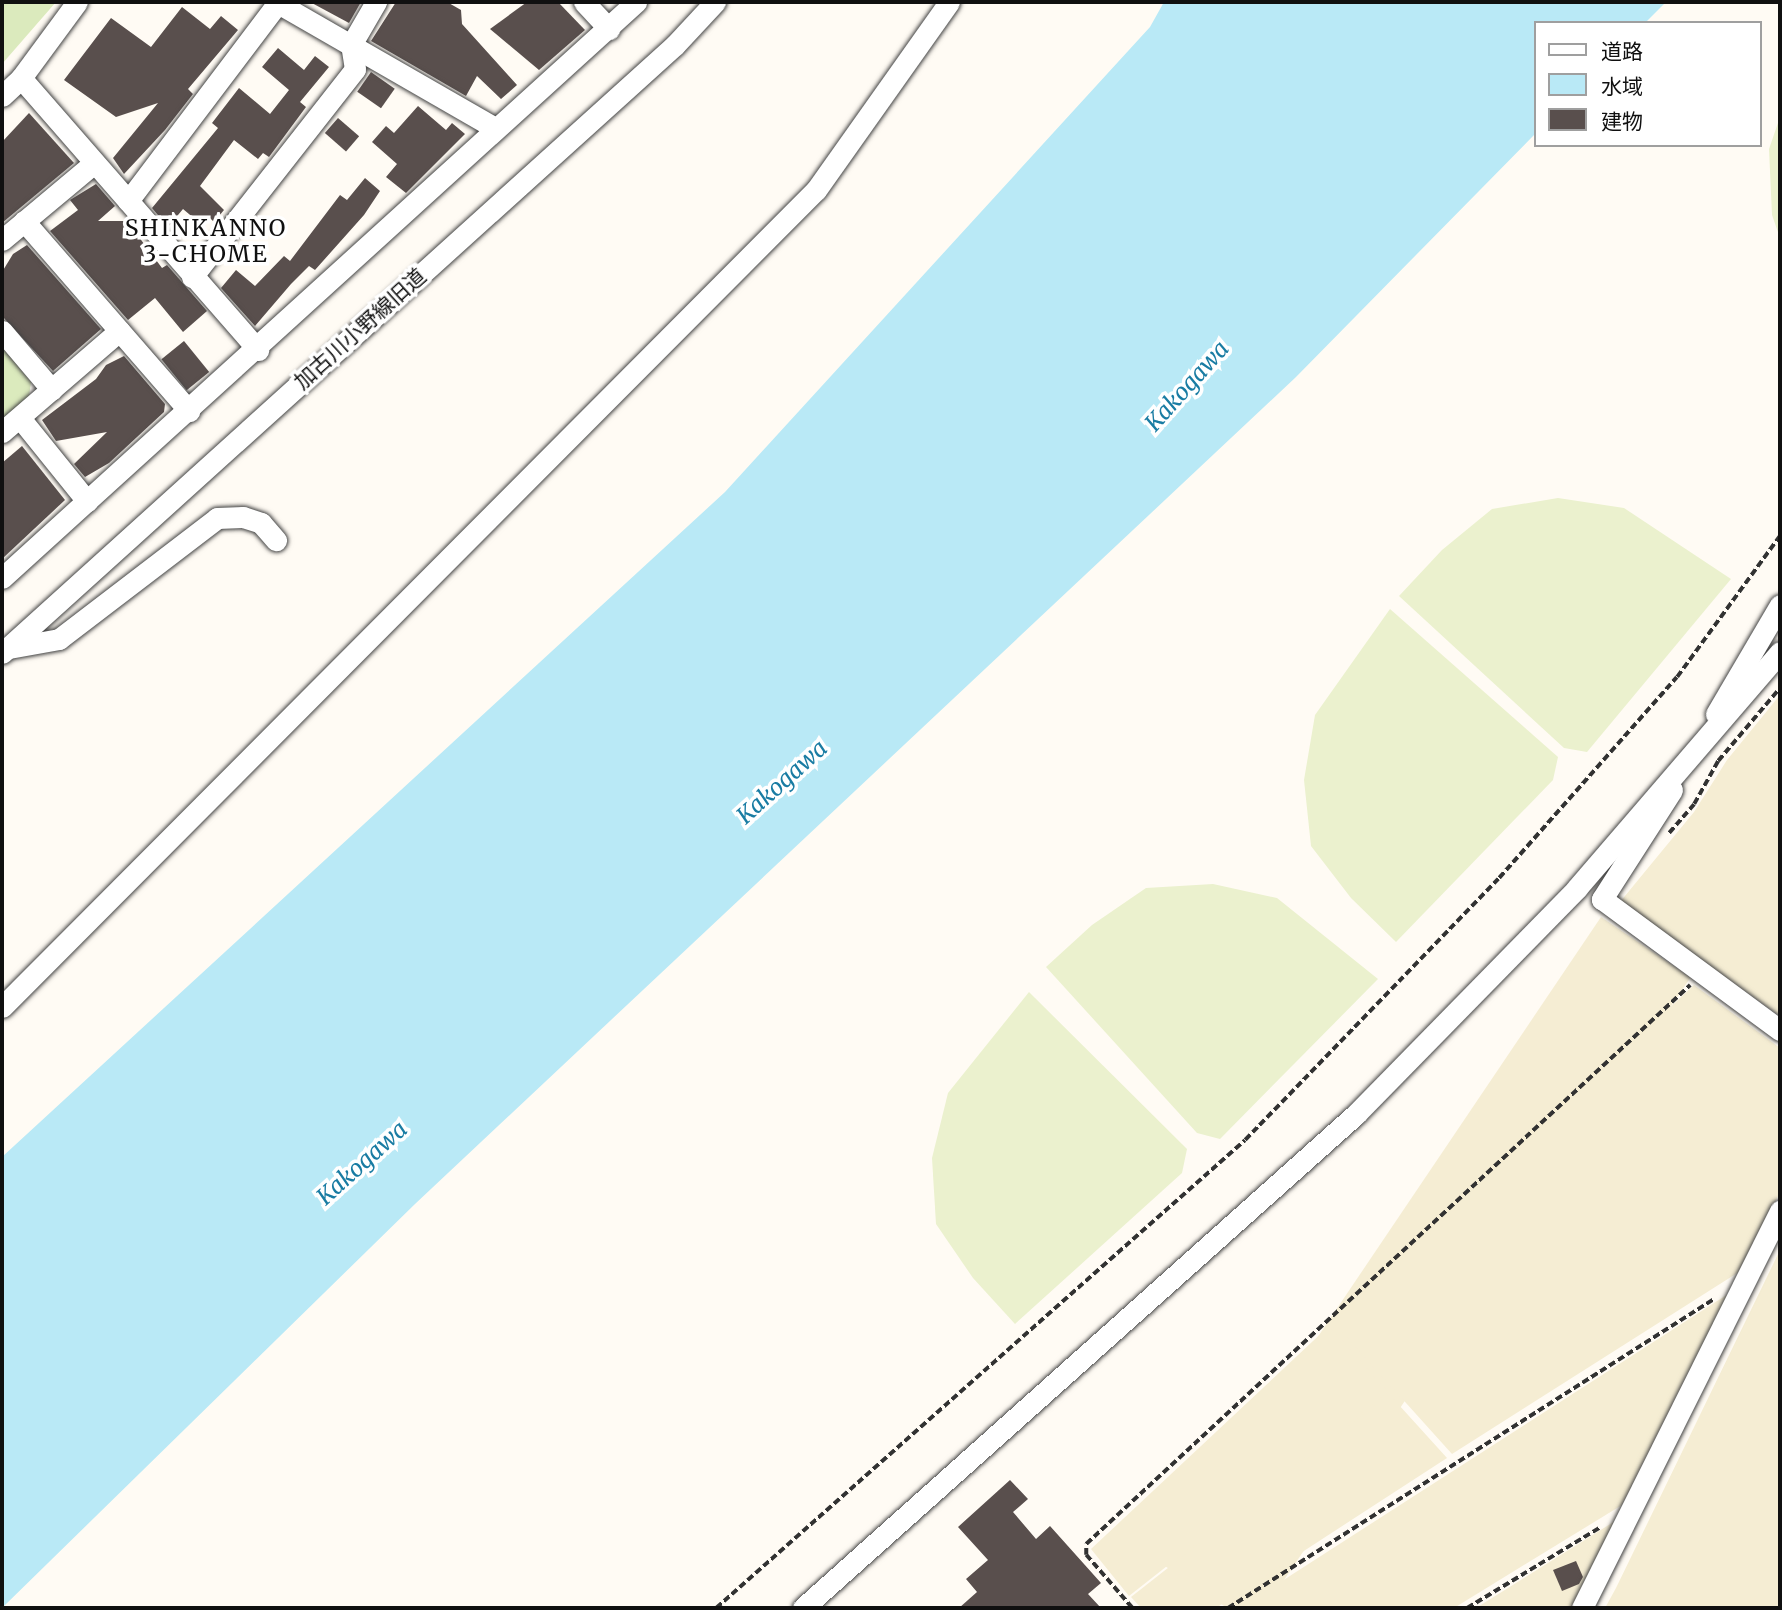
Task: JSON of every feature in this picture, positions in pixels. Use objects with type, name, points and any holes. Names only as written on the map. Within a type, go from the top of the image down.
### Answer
[{"type":"street","points":[[2,96],[21,78],[77,2]]},
{"type":"street","points":[[128,201],[277,2],[493,127]]},
{"type":"street","points":[[192,277],[355,69],[351,45],[376,2]]},
{"type":"street","points":[[584,2],[609,29]]},
{"type":"street","points":[[2,578],[258,350],[493,127],[609,29],[636,2]]},
{"type":"street","name":"加古川小野線旧道","points":[[4,651],[664,54],[715,2]]},
{"type":"street","points":[[2,1007],[816,190],[949,2]]},
{"type":"street","points":[[21,78],[93,164],[258,350]]},
{"type":"street","points":[[2,240],[93,164]]},
{"type":"street","points":[[24,221],[189,411]]},
{"type":"street","points":[[2,331],[52,390]]},
{"type":"street","points":[[2,432],[119,331]]},
{"type":"street","points":[[20,418],[87,501]]},
{"type":"street","points":[[4,651],[59,639],[217,518],[243,517],[261,523],[276,540]]},
{"type":"street","points":[[1780,605],[1683,764],[1662,811],[1602,899],[1780,1030]]},
{"type":"street","points":[[803,1608],[1356,1114],[1577,888],[1780,652]]},
{"type":"street","points":[[1582,1608],[1780,1211]]},
{"type":"path","points":[[716,1608],[1245,1140],[1517,858],[1677,677],[1780,536]]},
{"type":"path","points":[[1664,839],[1694,804],[1718,761],[1779,689]]},
{"type":"path","points":[[1132,1608],[1086,1555],[1086,1544],[1703,973]]},
{"type":"path","points":[[1228,1608],[1747,1278]]},
{"type":"path","points":[[1467,1608],[1632,1507]]},
{"type":"shaded area","points":[[1780,695],[1780,1016],[1620,902],[1694,812],[1727,760]]},
{"type":"shaded area","points":[[1601,917],[1691,977],[1265,1608],[1227,1608],[1164,1565]]},
{"type":"shaded area","points":[[1694,985],[1780,1048],[1780,1192],[1742,1270],[1452,1454],[1333,1322]]},
{"type":"shaded area","points":[[1780,1250],[1780,1608],[1605,1608],[1616,1588]]},
{"type":"shaded area","points":[[1728,1294],[1622,1505],[1454,1608],[1240,1608]]},
{"type":"shaded area","points":[[1329,1326],[1388,1392],[1129,1596],[1091,1549]]},
{"type":"shaded area","points":[[1389,1394],[1447,1458],[1216,1608],[1141,1608],[1131,1597]]},
{"type":"shaded area","points":[[1615,1521],[1572,1608],[1476,1608]]},
{"type":"green space","points":[[2,2],[56,2],[2,64]]},
{"type":"green space","points":[[1780,117],[1780,238],[1772,215],[1769,149]]},
{"type":"green space","points":[[2,347],[31,382],[29,396],[2,420]]},
{"type":"green space","points":[[1558,498],[1624,508],[1731,579],[1587,752],[1564,748],[1399,596],[1442,550],[1492,509]]},
{"type":"green space","points":[[1390,609],[1558,757],[1553,780],[1396,942],[1351,898],[1311,846],[1304,780],[1315,715]]},
{"type":"green space","points":[[1213,884],[1277,898],[1378,979],[1220,1139],[1197,1133],[1046,967],[1092,925],[1146,888]]},
{"type":"green space","points":[[1029,992],[1187,1149],[1182,1173],[1015,1324],[973,1278],[936,1224],[932,1158],[948,1093]]},
{"type":"water","name":"Kakogawa","points":[[1164,2],[1666,2],[1647,21],[1534,21],[1534,135],[1296,377],[415,1204],[2,1608],[2,1157],[725,492],[1150,27]]},
{"type":"building","points":[[310,2],[361,2],[349,23]]},
{"type":"building","points":[[396,2],[447,2],[461,10],[462,24],[517,85],[501,99],[477,76],[466,96],[371,41]]},
{"type":"building","points":[[527,2],[558,2],[585,30],[539,70],[490,29]]},
{"type":"building","points":[[182,7],[210,29],[221,16],[238,30],[188,89],[193,94],[165,130],[124,174],[113,158],[158,103],[116,117],[64,80],[111,18],[151,47]]},
{"type":"building","points":[[278,48],[304,70],[315,56],[329,67],[300,102],[306,107],[269,157],[263,153],[258,159],[234,140],[200,186],[224,210],[214,222],[209,217],[202,225],[183,209],[168,227],[152,208],[218,128],[212,123],[239,88],[270,114],[289,90],[262,67]]},
{"type":"building","points":[[371,72],[395,89],[381,108],[357,92]]},
{"type":"building","points":[[418,106],[446,130],[452,123],[465,134],[406,193],[386,177],[397,164],[372,142],[386,126],[394,133]]},
{"type":"building","points":[[29,113],[74,163],[2,223],[2,142]]},
{"type":"building","points":[[338,118],[359,136],[346,151],[325,133]]},
{"type":"building","points":[[365,178],[380,191],[364,215],[315,270],[309,266],[291,284],[255,326],[221,288],[236,270],[255,286],[284,256],[290,261],[340,195],[347,200]]},
{"type":"building","points":[[96,184],[115,206],[98,221],[127,221],[162,268],[167,265],[207,311],[183,332],[155,298],[128,320],[50,231],[78,210],[70,200]]},
{"type":"building","points":[[27,245],[101,329],[53,371],[2,316],[2,272],[13,254]]},
{"type":"building","points":[[184,341],[209,372],[187,390],[161,359]]},
{"type":"building","points":[[124,356],[165,404],[164,412],[109,463],[85,477],[74,464],[107,432],[56,441],[42,420],[96,379],[106,365]]},
{"type":"building","points":[[22,446],[65,500],[2,559],[2,463]]},
{"type":"building","points":[[1010,1480],[1028,1499],[1013,1512],[1036,1539],[1050,1526],[1101,1583],[1088,1594],[1101,1608],[959,1608],[977,1592],[966,1579],[988,1560],[958,1527]]},
{"type":"building","points":[[1576,1561],[1583,1577],[1579,1584],[1562,1591],[1553,1570]]},
{"type":"district","name":"SHINKANNO 3-CHOME","points":[[206,241]]}]
